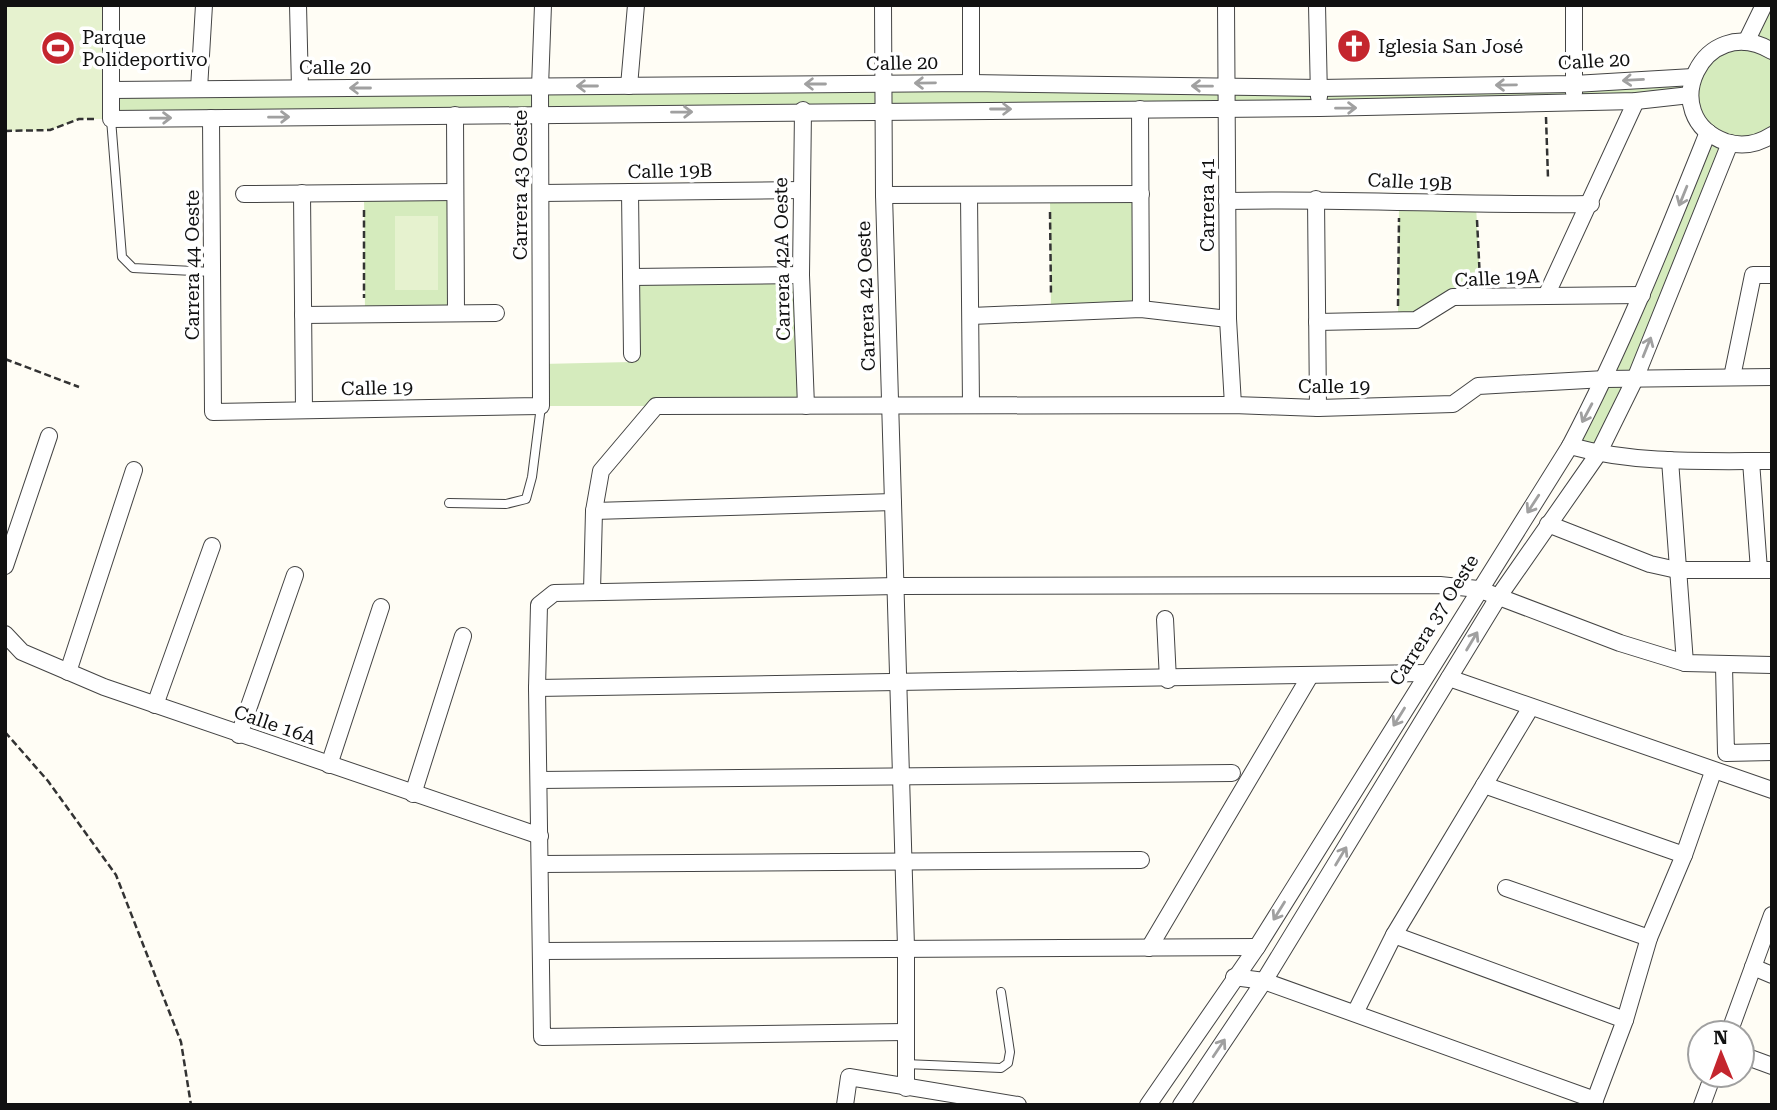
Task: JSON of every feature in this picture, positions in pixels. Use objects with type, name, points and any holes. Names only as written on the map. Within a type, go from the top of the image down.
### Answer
[{"type":"street","points":[[111,5],[111,119]]},
{"type":"street","points":[[199,89],[204,5]]},
{"type":"street","points":[[298,5],[300,88]]},
{"type":"street","name":"Carrera 43 Oeste","points":[[541,405],[540,87],[543,5]]},
{"type":"street","points":[[629,86],[636,5]]},
{"type":"street","name":"Carrera 42 Oeste","points":[[883,5],[884,195],[906,947],[905,1088]]},
{"type":"street","points":[[971,5],[971,83]]},
{"type":"street","name":"Carrera 41","points":[[1226,5],[1229,108],[1228,319],[1233,405]]},
{"type":"street","points":[[1317,5],[1320,108]]},
{"type":"street","points":[[1574,5],[1574,103]]},
{"type":"street","points":[[1746,41],[1764,5]]},
{"type":"street","points":[[1772,51],[1746,41],[1729,43],[1713,50],[1701,62],[1693,77],[1690,95],[1698,120],[1708,132],[1730,144],[1747,145],[1772,135]]},
{"type":"street","name":"Calle 20","points":[[111,90],[971,83],[1319,88],[1574,84],[1693,77]]},
{"type":"street","name":"Calle 20","points":[[111,119],[803,110],[1320,108],[1636,101],[1690,95]]},
{"type":"street","points":[[1546,296],[1591,204],[1636,101]]},
{"type":"street","points":[[1140,109],[1141,309]]},
{"type":"street","name":"Carrera 42A Oeste","points":[[803,110],[800,190],[806,406]]},
{"type":"street","points":[[454,115],[456,313]]},
{"type":"street","name":"Carrera 44 Oeste","points":[[211,118],[213,412]]},
{"type":"street","name":"Carrera 37 Oeste","points":[[1148,1105],[1257,947],[1425,673],[1570,446],[1605,379],[1642,295],[1708,132]]},
{"type":"street","points":[[1181,1105],[1264,981],[1499,596],[1598,454],[1635,379],[1730,144]]},
{"type":"street","name":"Calle 19B","points":[[541,193],[800,190]]},
{"type":"street","points":[[244,194],[455,192]]},
{"type":"street","points":[[630,192],[632,354]]},
{"type":"street","points":[[302,193],[304,410]]},
{"type":"street","points":[[884,195],[1141,194]]},
{"type":"street","points":[[969,195],[971,405]]},
{"type":"street","points":[[1316,198],[1318,408]]},
{"type":"street","name":"Calle 19B","points":[[1227,201],[1316,198],[1476,206],[1591,204]]},
{"type":"street","points":[[631,277],[801,275]]},
{"type":"street","points":[[1732,377],[1753,275],[1772,275]]},
{"type":"street","name":"Calle 19A","points":[[1317,322],[1416,320],[1453,298],[1642,295]]},
{"type":"street","points":[[971,316],[1141,309],[1228,319]]},
{"type":"street","points":[[303,315],[496,313]]},
{"type":"street","name":"Calle 19","points":[[592,591],[594,510],[601,471],[656,406],[1233,405],[1318,408],[1453,404],[1478,386],[1605,379],[1772,377]]},
{"type":"street","name":"Calle 19","points":[[213,412],[541,405]]},
{"type":"street","points":[[5,565],[49,436]]},
{"type":"street","points":[[1570,446],[1598,454],[1670,460],[1772,461]]},
{"type":"street","points":[[1670,460],[1685,663]]},
{"type":"street","points":[[1548,524],[1650,564],[1677,570],[1765,570],[1751,461]]},
{"type":"street","points":[[68,672],[134,470]]},
{"type":"street","points":[[594,510],[893,502]]},
{"type":"street","points":[[155,705],[212,546]]},
{"type":"street","points":[[239,735],[295,575]]},
{"type":"street","points":[[904,1032],[542,1037],[537,688],[539,605],[554,593],[592,591],[1296,584],[1478,589],[1620,643],[1685,663],[1772,666]]},
{"type":"street","points":[[329,765],[381,607]]},
{"type":"street","points":[[1165,619],[1168,680]]},
{"type":"street","name":"Calle 16A","points":[[5,634],[22,652],[155,705],[540,836]]},
{"type":"street","points":[[413,794],[463,636]]},
{"type":"street","points":[[1724,666],[1726,753],[1772,752]]},
{"type":"street","points":[[537,688],[900,681],[1168,680],[1425,673]]},
{"type":"street","points":[[1149,948],[1310,676]]},
{"type":"street","points":[[1449,678],[1713,772],[1772,790]]},
{"type":"street","points":[[1354,1013],[1394,935],[1531,707]]},
{"type":"street","points":[[1234,977],[1264,981],[1594,1102],[1625,1020],[1649,938],[1684,855],[1713,772]]},
{"type":"street","points":[[539,780],[1232,773]]},
{"type":"street","points":[[1484,785],[1684,855]]},
{"type":"street","points":[[541,864],[1141,860]]},
{"type":"street","points":[[1506,888],[1649,938]]},
{"type":"street","points":[[1734,1019],[1772,915]]},
{"type":"street","points":[[1394,935],[1625,1020]]},
{"type":"street","points":[[542,951],[1257,947]]},
{"type":"street","points":[[1753,967],[1772,975]]},
{"type":"street","points":[[845,1105],[849,1077],[1018,1105]]},
{"type":"lane","points":[[111,119],[118,229],[125,263],[134,268],[213,272]]},
{"type":"lane","points":[[449,503],[506,504],[526,499],[532,477],[541,405]]},
{"type":"lane","points":[[905,1064],[1001,1068],[1008,1063],[1010,1052],[1001,992]]},
{"type":"path","points":[[1545,103],[1548,178]]},
{"type":"path","points":[[5,131],[50,130],[79,119],[111,119]]},
{"type":"path","points":[[364,193],[365,314]]},
{"type":"path","points":[[1050,194],[1051,313]]},
{"type":"path","points":[[1398,320],[1399,201]]},
{"type":"path","points":[[1476,206],[1480,297]]},
{"type":"path","points":[[5,359],[79,387]]},
{"type":"path","points":[[5,732],[48,781],[116,874],[181,1042],[191,1105]]},
{"type":"green space","name":"Parque Polideportivo","points":[[5,5],[111,5],[111,119],[79,119],[50,130],[5,131]]},
{"type":"green space","points":[[1764,5],[1772,5],[1772,135],[1730,144],[1598,454],[1570,446],[1708,133],[1690,95],[111,119],[111,90],[1228,87],[1692,77],[1701,62],[1746,41]]},
{"type":"green space","points":[[455,192],[456,313],[365,314],[364,193]]},
{"type":"green space","points":[[1050,194],[1141,194],[1141,309],[1051,313]]},
{"type":"green space","points":[[1399,201],[1476,206],[1481,297],[1398,319]]},
{"type":"green space","points":[[395,216],[438,216],[438,290],[395,290]]},
{"type":"green space","points":[[801,275],[806,406],[541,406],[541,364],[631,362],[631,277]]},
{"type":"place","name":"Iglesia San José","points":[[1354,46]]},
{"type":"place","name":"Parque Polideportivo","points":[[58,48]]}]
